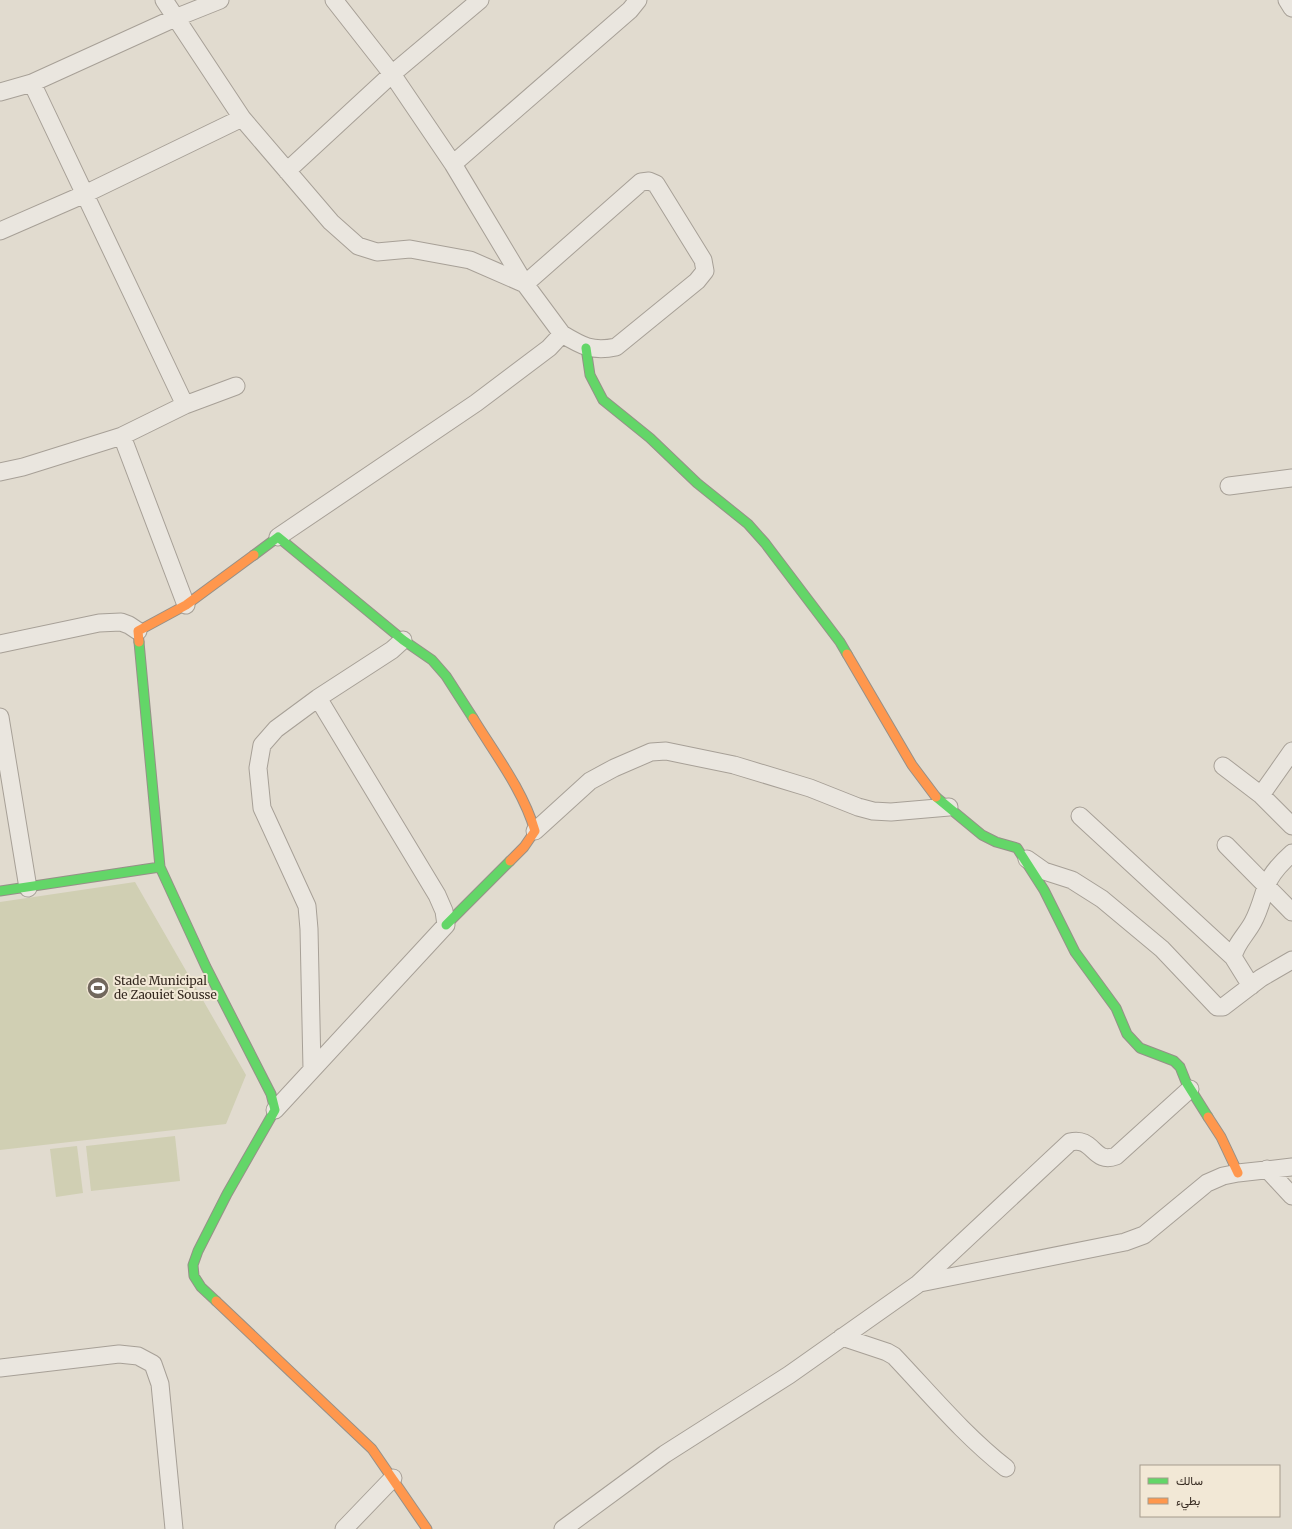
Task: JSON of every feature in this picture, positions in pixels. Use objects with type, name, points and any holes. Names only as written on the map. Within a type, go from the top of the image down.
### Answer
[{"type":"street","points":[[164,0],[242,118],[331,222],[358,246],[377,252],[410,249],[470,260],[526,284]]},
{"type":"street","points":[[0,92],[32,83],[175,18],[220,0]]},
{"type":"street","points":[[334,0],[392,74],[453,164],[526,284],[562,334],[586,348],[604,349],[616,346],[697,281],[705,271],[704,260],[656,184],[649,180],[641,182],[526,284]]},
{"type":"street","points":[[287,171],[392,74],[480,0]]},
{"type":"street","points":[[453,164],[638,0]]},
{"type":"street","points":[[1287,0],[1292,8]]},
{"type":"street","points":[[32,83],[185,405]]},
{"type":"street","points":[[0,231],[85,194],[242,118]]},
{"type":"street","points":[[138,631],[186,605],[278,537],[476,403],[549,348],[562,334]]},
{"type":"street","points":[[586,348],[590,374],[603,400],[650,438],[696,483],[748,524],[765,543],[840,642],[901,746],[928,787],[949,808],[982,835],[996,842],[1017,848],[1025,858],[1044,890],[1075,952],[1116,1008],[1127,1034],[1140,1048],[1174,1061],[1180,1067],[1190,1089],[1221,1137],[1238,1172]]},
{"type":"street","points":[[0,472],[23,467],[122,436],[185,405],[236,386]]},
{"type":"street","points":[[122,436],[186,605]]},
{"type":"street","points":[[1229,486],[1292,478]]},
{"type":"street","points":[[278,537],[403,640],[432,660],[446,676],[508,774],[530,814],[535,831]]},
{"type":"street","points":[[0,644],[99,624],[121,622],[138,631]]},
{"type":"street","points":[[138,631],[160,867],[206,967],[271,1094],[275,1110]]},
{"type":"street","points":[[312,1069],[310,928],[307,906],[262,808],[258,768],[262,745],[276,729],[318,698],[392,650],[403,640]]},
{"type":"street","points":[[318,698],[437,895],[444,911],[446,924]]},
{"type":"street","points":[[0,717],[28,888]]},
{"type":"street","points":[[427,1529],[372,1448],[202,1287],[194,1276],[193,1265],[198,1251],[227,1194],[275,1110],[446,924],[524,846],[535,831],[590,781],[614,768],[651,752],[666,751],[734,765],[810,788],[873,811],[891,812],[949,808]]},
{"type":"street","points":[[1261,795],[1292,751]]},
{"type":"street","points":[[1223,766],[1261,795],[1292,826]]},
{"type":"street","points":[[1080,816],[1233,957],[1251,986]]},
{"type":"street","points":[[1226,845],[1292,912]]},
{"type":"street","points":[[1233,957],[1234,950],[1252,924],[1260,906],[1266,886],[1273,874],[1292,853]]},
{"type":"street","points":[[1025,858],[1044,871],[1072,880],[1102,899],[1162,949],[1217,1007],[1223,1007],[1261,978],[1292,960]]},
{"type":"street","points":[[0,891],[160,867]]},
{"type":"street","points":[[563,1529],[665,1454],[789,1375],[918,1284],[1064,1147],[1078,1140],[1083,1141],[1101,1157],[1112,1158],[1190,1089]]},
{"type":"street","points":[[918,1284],[1131,1240],[1144,1236],[1207,1183],[1223,1176],[1238,1172],[1292,1167]]},
{"type":"street","points":[[1267,1169],[1292,1196]]},
{"type":"street","points":[[842,1337],[887,1352],[894,1356],[979,1447],[1006,1468]]},
{"type":"street","points":[[0,1368],[119,1354],[138,1356],[153,1364],[160,1384],[174,1529]]},
{"type":"street","points":[[344,1529],[393,1478]]},
{"type":"green space","name":"Stade Municipal de Zaouiet Sousse","points":[[135,882],[246,1075],[226,1124],[0,1150],[0,902]]},
{"type":"green space","points":[[175,1136],[180,1181],[91,1191],[86,1146]]},
{"type":"green space","points":[[77,1146],[83,1193],[56,1197],[50,1149]]},
{"type":"traffic: fast","points":[[586,348],[590,375],[603,400],[650,438],[697,483],[748,524],[765,543],[840,642],[847,654]]},
{"type":"traffic: fast","points":[[254,555],[278,537],[403,640],[432,660],[446,676],[473,718]]},
{"type":"traffic: fast","points":[[0,891],[160,867],[139,642]]},
{"type":"traffic: fast","points":[[936,797],[982,835],[996,842],[1017,848],[1044,890],[1075,952],[1116,1008],[1127,1034],[1140,1048],[1174,1061],[1180,1067],[1186,1082],[1208,1117]]},
{"type":"traffic: fast","points":[[446,925],[510,861]]},
{"type":"traffic: fast","points":[[160,867],[206,967],[271,1094],[275,1110],[227,1194],[198,1251],[193,1265],[194,1276],[201,1287],[216,1301]]},
{"type":"traffic: slow","points":[[139,642],[138,631],[186,605],[254,555]]},
{"type":"traffic: slow","points":[[847,654],[912,765],[936,797]]},
{"type":"traffic: slow","points":[[473,718],[516,787],[530,816],[535,831],[524,847],[510,861]]},
{"type":"traffic: slow","points":[[1208,1117],[1221,1137],[1238,1173]]},
{"type":"traffic: slow","points":[[216,1301],[372,1449],[427,1529]]},
{"type":"place","name":"Stade Municipal de Zaouiet Sousse","points":[[98,988]]}]
